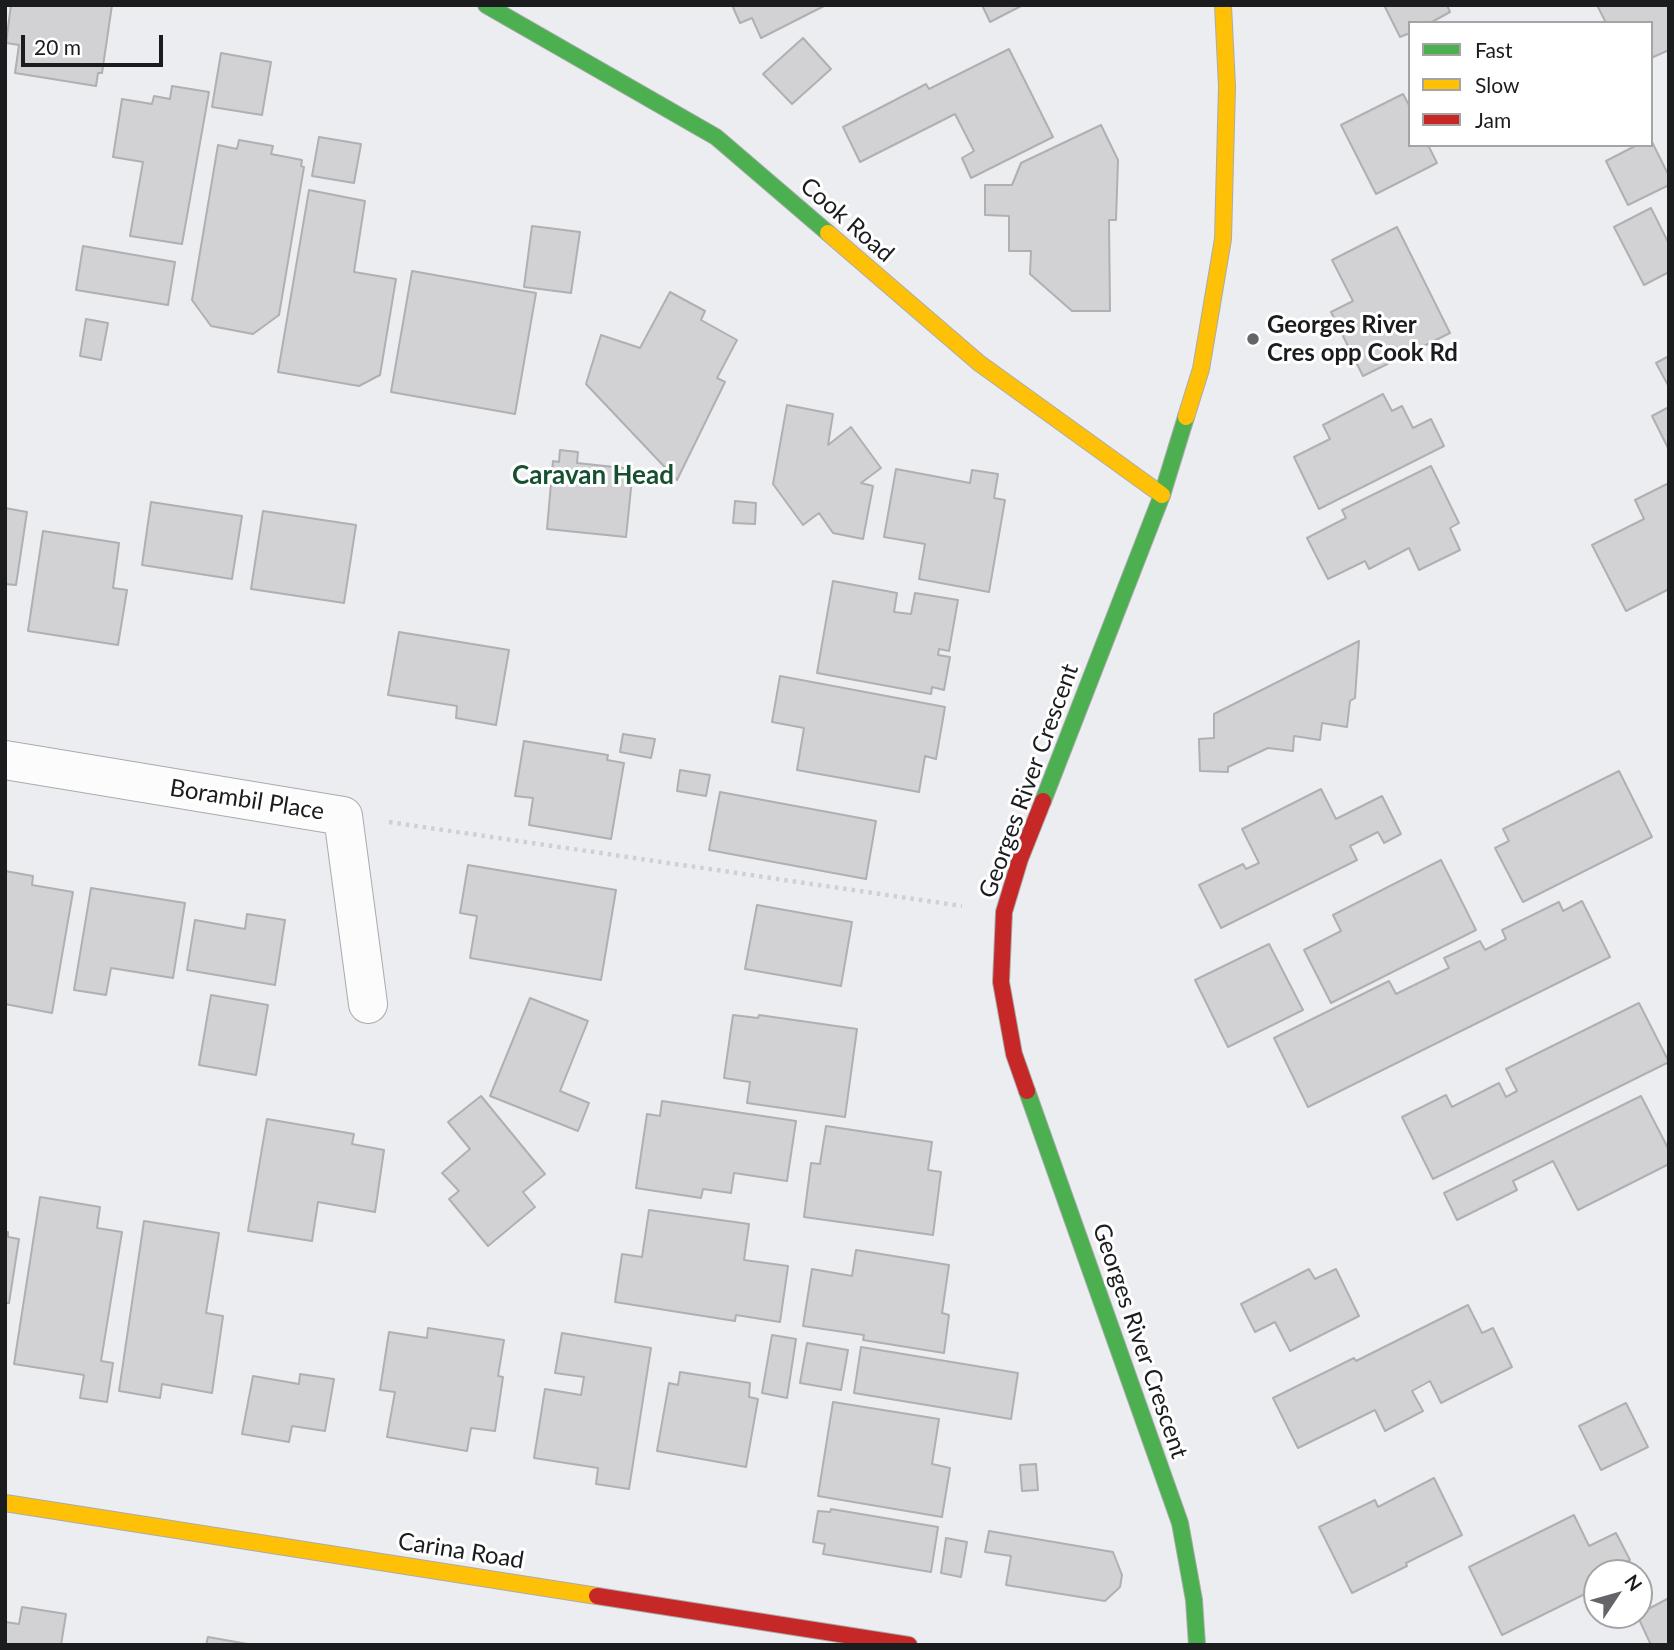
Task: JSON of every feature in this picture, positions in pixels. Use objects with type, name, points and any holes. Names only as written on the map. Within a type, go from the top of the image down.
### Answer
[{"type":"street","name":"Cook Road","points":[[486,5],[716,137],[979,363],[1162,495]]},
{"type":"street","name":"Georges River Crescent","points":[[1197,1645],[1180,1523],[1014,1054],[1001,982],[1004,912],[1020,859],[1162,495],[1201,369],[1223,239],[1227,86],[1223,5]]},
{"type":"street","name":"Borambil Place","points":[[5,760],[343,816],[368,1004]]},
{"type":"street","name":"Carina Road","points":[[5,1503],[909,1645]]},
{"type":"path","points":[[343,816],[1004,912]]},
{"type":"building","points":[[11,5],[112,5],[102,73],[98,73],[96,86],[15,73],[19,45],[6,43]]},
{"type":"building","points":[[732,5],[824,6],[761,38],[752,18],[740,23]]},
{"type":"building","points":[[982,5],[1023,5],[990,22]]},
{"type":"building","points":[[1384,5],[1447,5],[1450,12],[1434,21],[1408,21],[1408,34],[1400,37]]},
{"type":"building","points":[[1597,5],[1669,5],[1669,50],[1653,57],[1653,21],[1605,21]]},
{"type":"building","points":[[803,38],[831,69],[792,104],[763,74]]},
{"type":"building","points":[[1009,49],[1053,137],[971,178],[962,158],[974,151],[955,114],[860,162],[843,127],[926,84],[929,89]]},
{"type":"building","points":[[221,53],[271,62],[262,115],[212,107]]},
{"type":"building","points":[[172,86],[209,92],[182,244],[130,236],[143,162],[113,157],[122,99],[152,104],[154,96],[170,99]]},
{"type":"building","points":[[1403,94],[1408,103],[1408,147],[1429,147],[1437,163],[1376,194],[1341,125]]},
{"type":"building","points":[[1101,125],[1118,160],[1116,220],[1109,220],[1110,311],[1072,311],[1030,274],[1031,251],[1009,251],[1009,216],[985,215],[985,185],[1012,185],[1021,163]]},
{"type":"building","points":[[319,137],[361,144],[354,183],[312,176]]},
{"type":"building","points":[[239,140],[273,146],[271,154],[302,160],[301,166],[304,167],[279,315],[253,334],[211,326],[192,300],[218,145],[237,149]]},
{"type":"building","points":[[1653,144],[1669,176],[1669,185],[1628,205],[1606,161],[1633,147],[1653,147]]},
{"type":"building","points":[[309,190],[365,201],[354,272],[396,279],[380,375],[359,386],[278,372]]},
{"type":"building","points":[[1651,208],[1669,244],[1669,272],[1644,285],[1614,227]]},
{"type":"building","points":[[532,226],[580,232],[571,293],[524,287]]},
{"type":"building","points":[[1397,227],[1450,333],[1363,376],[1331,312],[1353,301],[1332,260]]},
{"type":"building","points":[[83,246],[175,262],[168,305],[76,290]]},
{"type":"building","points":[[412,271],[536,293],[515,414],[391,392]]},
{"type":"building","points":[[670,292],[705,311],[701,320],[737,340],[717,378],[725,382],[677,480],[586,384],[601,335],[640,348]]},
{"type":"building","points":[[86,319],[108,323],[101,360],[80,356]]},
{"type":"building","points":[[1669,356],[1669,387],[1656,363]]},
{"type":"building","points":[[1383,394],[1392,411],[1402,406],[1413,428],[1431,419],[1444,446],[1319,509],[1294,457],[1330,439],[1323,425]]},
{"type":"building","points":[[787,405],[833,414],[828,445],[851,427],[881,468],[861,483],[873,486],[863,539],[833,533],[819,513],[803,525],[773,484]]},
{"type":"building","points":[[1669,407],[1669,450],[1652,416]]},
{"type":"building","points":[[560,450],[578,452],[577,463],[633,469],[626,537],[547,529],[553,461],[559,462]]},
{"type":"building","points":[[1431,466],[1459,523],[1450,528],[1460,550],[1419,570],[1409,548],[1369,569],[1365,561],[1328,579],[1307,538],[1346,518],[1342,510]]},
{"type":"building","points":[[896,469],[970,483],[972,470],[998,474],[994,498],[1005,500],[989,592],[919,579],[925,544],[884,537]]},
{"type":"building","points":[[1669,483],[1669,589],[1626,611],[1592,545],[1644,519],[1635,500]]},
{"type":"building","points":[[735,501],[756,503],[755,524],[733,523]]},
{"type":"building","points":[[151,502],[242,516],[232,579],[142,565]]},
{"type":"building","points":[[5,508],[27,512],[16,585],[5,584]]},
{"type":"building","points":[[263,511],[356,525],[344,603],[251,589]]},
{"type":"building","points":[[43,531],[119,543],[113,588],[127,590],[118,645],[28,631]]},
{"type":"building","points":[[833,581],[897,593],[894,612],[911,614],[915,593],[958,600],[949,651],[939,649],[938,655],[950,657],[944,690],[932,687],[931,694],[817,673]]},
{"type":"building","points":[[399,632],[509,650],[496,725],[456,718],[457,706],[388,695]]},
{"type":"building","points":[[1359,641],[1355,698],[1350,701],[1347,727],[1322,723],[1320,740],[1294,736],[1293,751],[1268,748],[1228,767],[1228,772],[1200,771],[1199,739],[1214,738],[1214,714]]},
{"type":"building","points":[[780,676],[945,707],[936,759],[925,756],[919,792],[797,770],[804,728],[772,722]]},
{"type":"building","points":[[623,734],[655,739],[651,758],[620,752]]},
{"type":"building","points":[[524,741],[608,755],[607,760],[624,763],[611,839],[529,825],[533,798],[515,796]]},
{"type":"building","points":[[680,770],[710,775],[706,796],[677,791]]},
{"type":"building","points":[[1619,771],[1652,837],[1523,902],[1495,848],[1509,841],[1503,829]]},
{"type":"building","points":[[1321,789],[1336,819],[1382,796],[1401,834],[1384,843],[1378,832],[1350,846],[1357,860],[1221,928],[1199,885],[1243,864],[1246,869],[1259,863],[1242,829]]},
{"type":"building","points":[[720,792],[876,821],[866,879],[709,850]]},
{"type":"building","points":[[1441,860],[1476,930],[1331,1003],[1304,950],[1341,931],[1333,915]]},
{"type":"building","points":[[468,865],[616,890],[601,980],[470,958],[477,916],[460,913]]},
{"type":"building","points":[[5,871],[33,876],[32,885],[73,892],[52,1013],[5,1004]]},
{"type":"building","points":[[91,888],[185,903],[173,978],[111,968],[106,995],[74,990]]},
{"type":"building","points":[[1582,901],[1610,957],[1308,1107],[1274,1038],[1389,981],[1396,994],[1449,968],[1444,958],[1480,941],[1485,950],[1506,939],[1502,930],[1559,902],[1563,911]]},
{"type":"building","points":[[757,905],[852,922],[841,986],[745,969]]},
{"type":"building","points":[[247,914],[285,920],[275,985],[187,970],[195,920],[245,929]]},
{"type":"building","points":[[1269,944],[1303,1010],[1228,1047],[1195,980]]},
{"type":"building","points":[[211,995],[268,1005],[256,1075],[199,1065]]},
{"type":"building","points":[[530,998],[588,1021],[560,1091],[589,1103],[578,1131],[490,1096]]},
{"type":"building","points":[[1639,1003],[1669,1062],[1433,1179],[1402,1117],[1446,1095],[1452,1107],[1499,1083],[1506,1097],[1517,1091],[1506,1069]]},
{"type":"building","points":[[733,1015],[758,1018],[759,1015],[857,1029],[845,1117],[747,1103],[750,1082],[724,1078]]},
{"type":"building","points":[[481,1096],[545,1174],[523,1192],[535,1207],[488,1246],[449,1199],[459,1191],[442,1173],[470,1149],[448,1122]]},
{"type":"building","points":[[1641,1096],[1669,1150],[1669,1164],[1578,1210],[1553,1161],[1513,1181],[1517,1190],[1457,1220],[1444,1193]]},
{"type":"building","points":[[662,1101],[796,1121],[787,1181],[734,1173],[731,1193],[703,1189],[701,1198],[636,1188],[647,1114],[660,1116]]},
{"type":"building","points":[[267,1119],[354,1134],[352,1144],[384,1150],[375,1212],[318,1202],[312,1241],[248,1231]]},
{"type":"building","points":[[826,1126],[932,1142],[928,1170],[941,1172],[933,1235],[804,1217],[811,1163],[820,1164]]},
{"type":"building","points":[[40,1197],[100,1207],[97,1228],[122,1232],[101,1361],[113,1363],[107,1402],[80,1398],[84,1375],[14,1364]]},
{"type":"building","points":[[649,1210],[749,1224],[744,1260],[788,1266],[780,1322],[736,1315],[735,1321],[615,1302],[622,1254],[642,1257]]},
{"type":"building","points":[[144,1221],[219,1233],[206,1313],[223,1316],[212,1393],[162,1384],[160,1398],[119,1391]]},
{"type":"building","points":[[5,1232],[8,1232],[8,1237],[19,1239],[9,1303],[5,1303]]},
{"type":"building","points":[[856,1250],[949,1265],[942,1313],[949,1315],[944,1353],[863,1340],[864,1335],[803,1326],[812,1269],[852,1276]]},
{"type":"building","points":[[1309,1269],[1315,1279],[1336,1269],[1359,1316],[1290,1351],[1275,1322],[1255,1332],[1241,1304]]},
{"type":"building","points":[[1468,1305],[1482,1333],[1493,1328],[1512,1367],[1441,1403],[1430,1381],[1412,1391],[1423,1411],[1385,1431],[1375,1410],[1298,1448],[1273,1398],[1354,1358],[1356,1361]]},
{"type":"building","points":[[428,1328],[504,1340],[498,1376],[503,1377],[495,1431],[471,1428],[467,1451],[387,1437],[395,1392],[380,1390],[389,1332],[427,1338]]},
{"type":"building","points":[[562,1333],[651,1348],[629,1489],[596,1484],[598,1468],[534,1458],[545,1389],[581,1395],[584,1377],[555,1373]]},
{"type":"building","points":[[772,1335],[796,1339],[787,1398],[762,1393]]},
{"type":"building","points":[[807,1343],[848,1350],[841,1390],[800,1383]]},
{"type":"building","points":[[861,1347],[1018,1373],[1011,1419],[854,1393]]},
{"type":"building","points":[[680,1372],[750,1383],[749,1397],[758,1399],[746,1467],[657,1451],[669,1383],[678,1385]]},
{"type":"building","points":[[300,1374],[334,1379],[325,1431],[292,1426],[289,1442],[242,1434],[253,1376],[299,1384]]},
{"type":"building","points":[[833,1402],[939,1419],[932,1464],[950,1468],[942,1517],[818,1496]]},
{"type":"building","points":[[1626,1403],[1648,1447],[1601,1470],[1579,1426]]},
{"type":"building","points":[[1036,1464],[1038,1490],[1022,1491],[1020,1465]]},
{"type":"building","points":[[1434,1478],[1462,1535],[1352,1593],[1319,1527],[1375,1500],[1378,1507]]},
{"type":"building","points":[[831,1509],[938,1527],[931,1572],[823,1554],[825,1544],[813,1542],[818,1511],[830,1512]]},
{"type":"building","points":[[1574,1515],[1589,1546],[1616,1533],[1629,1559],[1583,1559],[1583,1595],[1502,1635],[1469,1567]]},
{"type":"building","points":[[989,1531],[1113,1552],[1122,1575],[1120,1587],[1105,1601],[1006,1585],[1011,1556],[985,1552]]},
{"type":"building","points":[[946,1538],[967,1542],[961,1577],[941,1573]]},
{"type":"building","points":[[1669,1598],[1669,1645],[1651,1645],[1644,1629],[1653,1629],[1653,1606]]},
{"type":"building","points":[[22,1607],[66,1614],[61,1645],[5,1645],[5,1622],[19,1624]]},
{"type":"building","points":[[208,1637],[253,1645],[206,1645]]},
{"type":"traffic: fast","points":[[486,5],[716,137],[828,233]]},
{"type":"traffic: fast","points":[[1043,801],[1162,495],[1186,417]]},
{"type":"traffic: fast","points":[[1027,1091],[1180,1523],[1194,1600],[1197,1645]]},
{"type":"traffic: slow","points":[[1186,417],[1201,369],[1223,239],[1227,86],[1223,5]]},
{"type":"traffic: slow","points":[[828,233],[979,363],[1162,495]]},
{"type":"traffic: slow","points":[[5,1503],[597,1596]]},
{"type":"traffic: jam","points":[[1027,1091],[1014,1054],[1001,982],[1004,912],[1020,859],[1043,801]]},
{"type":"traffic: jam","points":[[597,1596],[909,1645]]},
{"type":"place","name":"Georges River Cres opp Cook Rd","points":[[1253,339]]},
{"type":"district","name":"Caravan Head","points":[[593,476]]}]
